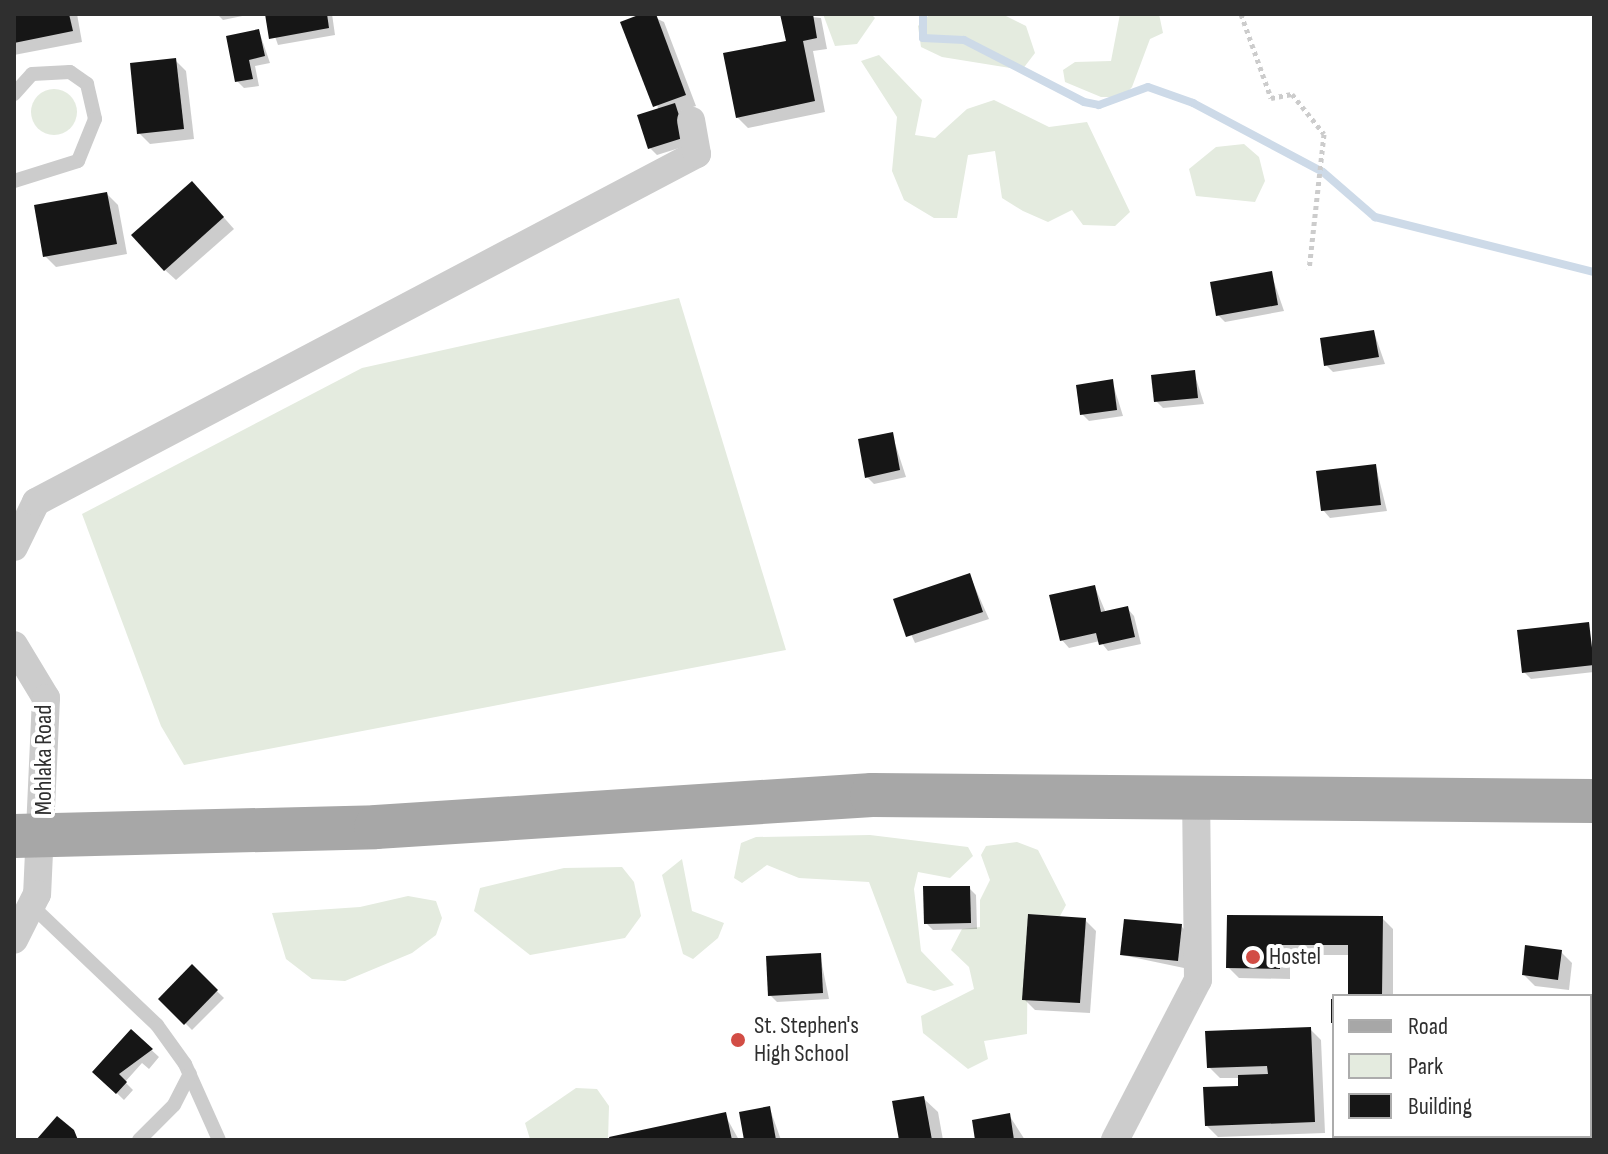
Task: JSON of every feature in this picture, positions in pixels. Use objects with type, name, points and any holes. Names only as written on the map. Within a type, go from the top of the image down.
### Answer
[{"type":"main road","points":[[29,836],[376,827],[872,795],[1594,801]]},
{"type":"street","points":[[14,547],[36,502],[697,154],[691,121]]},
{"type":"street","name":"Mohlaka Road","points":[[14,645],[46,698],[29,836],[32,906],[14,940]]},
{"type":"street","points":[[1115,1140],[1198,980],[1196,796]]},
{"type":"lane","points":[[14,94],[32,74],[70,72],[87,84],[95,119],[78,161],[14,181]]},
{"type":"lane","points":[[32,906],[157,1025],[190,1074],[219,1140]]},
{"type":"lane","points":[[139,1140],[174,1105],[190,1074]]},
{"type":"path","points":[[1241,14],[1271,98],[1292,94],[1324,134],[1309,269]]},
{"type":"green space","points":[[823,14],[871,14],[875,18],[857,44],[835,46]]},
{"type":"green space","points":[[930,14],[1002,14],[1026,26],[1035,53],[1022,70],[942,57],[921,47],[918,26]]},
{"type":"green space","points":[[1120,14],[1159,14],[1163,33],[1150,39],[1132,87],[1123,97],[1101,97],[1065,82],[1063,70],[1075,62],[1111,61]]},
{"type":"green space","points":[[879,55],[922,100],[915,135],[935,138],[967,109],[994,100],[1049,127],[1087,122],[1130,212],[1115,226],[1083,225],[1072,210],[1048,222],[1023,211],[1002,198],[995,151],[968,155],[957,218],[934,218],[904,200],[892,171],[897,117],[861,61]]},
{"type":"green space","points":[[54,89],[63,90],[70,96],[76,103],[76,121],[70,128],[63,134],[54,135],[45,134],[38,128],[32,121],[31,112],[32,103],[38,96],[45,90]]},
{"type":"green space","points":[[1244,144],[1259,157],[1265,181],[1255,202],[1196,196],[1189,169],[1216,147]]},
{"type":"green space","points":[[679,298],[786,650],[184,765],[161,726],[82,514],[362,368]]},
{"type":"green space","points":[[870,835],[968,847],[973,856],[950,878],[918,872],[914,889],[921,951],[954,985],[934,991],[907,983],[869,882],[799,878],[767,865],[742,883],[734,878],[741,843],[756,837]]},
{"type":"green space","points":[[1017,842],[1038,850],[1066,905],[1060,916],[1028,914],[1027,1034],[984,1041],[988,1059],[968,1069],[923,1033],[921,1016],[974,989],[969,967],[951,950],[962,929],[980,927],[980,900],[990,880],[981,855],[986,846]]},
{"type":"green space","points":[[682,859],[692,911],[724,923],[718,938],[693,959],[683,954],[662,875]]},
{"type":"green space","points":[[622,867],[634,882],[641,916],[625,938],[530,955],[474,911],[480,888],[564,868]]},
{"type":"green space","points":[[408,896],[436,901],[442,918],[436,935],[412,953],[345,981],[312,979],[286,959],[272,913],[360,907]]},
{"type":"green space","points":[[576,1088],[597,1089],[609,1106],[608,1140],[530,1139],[525,1123]]},
{"type":"building","points":[[14,14],[69,14],[73,31],[14,43]]},
{"type":"building","points":[[265,14],[327,14],[329,28],[269,39]]},
{"type":"building","points":[[641,14],[656,14],[686,95],[653,107],[620,22]]},
{"type":"building","points":[[780,14],[813,14],[817,38],[803,41],[815,101],[736,118],[723,53],[786,41]]},
{"type":"building","points":[[259,29],[265,56],[249,60],[253,79],[235,82],[226,36]]},
{"type":"building","points":[[176,58],[184,129],[137,134],[130,63]]},
{"type":"building","points":[[675,103],[686,137],[648,149],[637,115]]},
{"type":"building","points":[[192,181],[224,217],[164,271],[131,235]]},
{"type":"building","points":[[107,192],[117,244],[43,257],[34,205]]},
{"type":"building","points":[[1272,271],[1278,305],[1216,316],[1210,282]]},
{"type":"building","points":[[1374,330],[1379,357],[1324,366],[1320,338]]},
{"type":"building","points":[[1195,370],[1198,398],[1154,402],[1151,375]]},
{"type":"building","points":[[1113,379],[1117,410],[1080,415],[1076,385]]},
{"type":"building","points":[[893,432],[900,470],[865,478],[858,439]]},
{"type":"building","points":[[1376,464],[1381,505],[1321,511],[1316,471]]},
{"type":"building","points":[[970,573],[983,612],[906,637],[893,599]]},
{"type":"building","points":[[1095,585],[1101,612],[1128,606],[1135,637],[1099,645],[1096,633],[1060,641],[1049,595]]},
{"type":"building","points":[[1589,622],[1594,665],[1522,673],[1517,630]]},
{"type":"building","points":[[923,886],[970,886],[971,923],[924,924]]},
{"type":"building","points":[[1028,914],[1086,918],[1080,1003],[1022,1000]]},
{"type":"building","name":"Hostel","points":[[1227,915],[1383,916],[1382,994],[1348,994],[1348,945],[1280,945],[1280,969],[1226,968]]},
{"type":"building","points":[[1124,919],[1182,924],[1178,961],[1120,955]]},
{"type":"building","points":[[1525,945],[1562,950],[1558,980],[1522,975]]},
{"type":"building","points":[[821,953],[823,993],[768,996],[766,956]]},
{"type":"building","points":[[192,964],[218,990],[184,1025],[158,999]]},
{"type":"building","points":[[1311,1027],[1315,1122],[1205,1126],[1203,1087],[1238,1086],[1238,1075],[1268,1074],[1267,1066],[1207,1068],[1205,1031]]},
{"type":"building","points":[[131,1029],[153,1049],[119,1074],[127,1082],[116,1094],[92,1072]]},
{"type":"building","points":[[1592,1067],[1594,1067],[1592,1111]]},
{"type":"building","points":[[924,1096],[932,1140],[899,1140],[892,1101]]},
{"type":"building","points":[[770,1106],[776,1140],[744,1140],[739,1112]]},
{"type":"building","points":[[726,1112],[732,1140],[610,1140],[609,1137]]},
{"type":"building","points":[[1010,1113],[1014,1140],[975,1140],[972,1120]]},
{"type":"building","points":[[57,1116],[74,1130],[78,1140],[36,1140]]},
{"type":"building","points":[[1402,1138],[1455,1138],[1402,1140]]},
{"type":"waterway","points":[[923,14],[923,38],[964,40],[1084,102],[1099,105],[1148,87],[1193,103],[1323,172],[1375,217],[1594,272]]},
{"type":"place","name":"Hostel","points":[[1253,957]]},
{"type":"place","name":"St. Stephen's High School","points":[[738,1040]]}]
